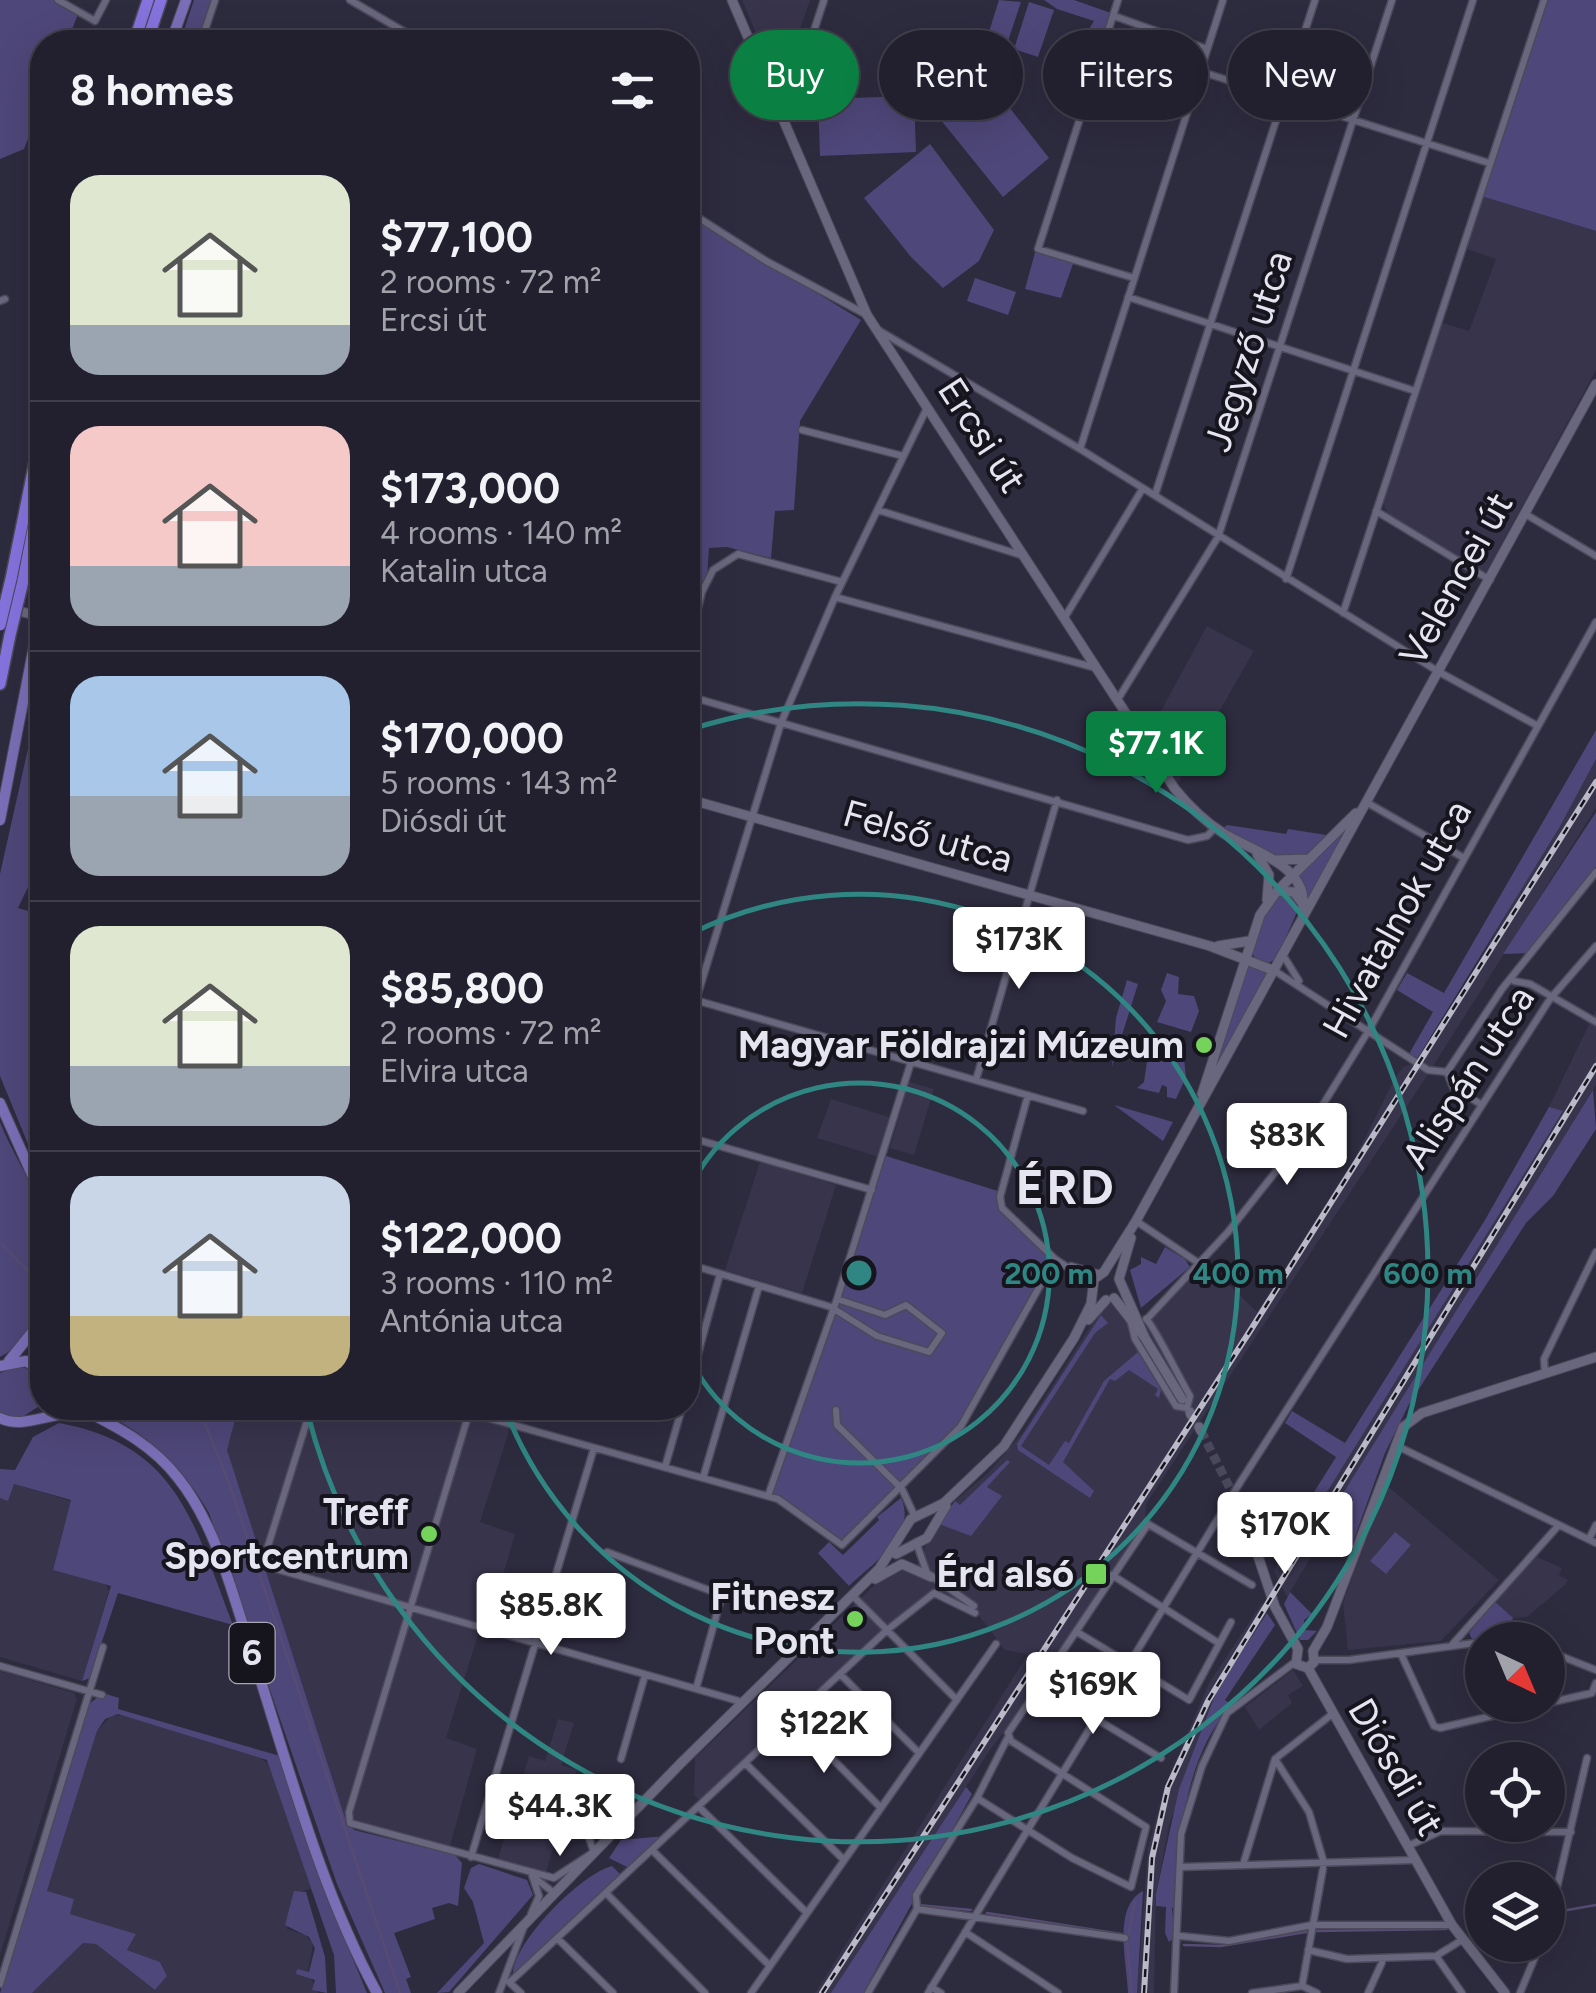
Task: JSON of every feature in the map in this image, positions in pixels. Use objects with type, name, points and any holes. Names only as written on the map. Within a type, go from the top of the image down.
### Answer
[{"type":"highway","points":[[138,30],[148,0]]},
{"type":"highway","points":[[151,30],[162,0]]},
{"type":"highway","points":[[0,684],[30,500]]},
{"type":"highway","points":[[0,625],[30,530]]},
{"type":"main road","points":[[175,30],[186,0]]},
{"type":"main road","name":"Ercsi út","points":[[732,0],[744,30]]},
{"type":"main road","name":"Ercsi út","points":[[782,120],[867,315],[1175,789],[1215,828],[1293,876]]},
{"type":"main road","name":"Velencei út","points":[[1366,801],[1528,515],[1596,384]]},
{"type":"main road","points":[[0,605],[30,614]]},
{"type":"main road","points":[[0,820],[30,662]]},
{"type":"main road","points":[[1192,1120],[1249,941],[1266,906],[1366,801]]},
{"type":"main road","points":[[1074,1338],[1102,1273],[1136,1221],[1366,801]]},
{"type":"main road","name":"Felső utca","points":[[700,802],[1210,946],[1274,971]]},
{"type":"main road","points":[[1256,852],[1269,875],[1266,906]]},
{"type":"main road","points":[[1272,860],[1313,859]]},
{"type":"main road","points":[[1293,876],[1304,893],[1299,924]]},
{"type":"main road","points":[[1277,891],[1294,892],[1304,906]]},
{"type":"main road","name":"Felső utca","points":[[1210,946],[1249,941]]},
{"type":"main road","points":[[0,1104],[30,1170]]},
{"type":"main road","points":[[879,1569],[916,1541],[928,1538],[931,1525],[954,1496],[1004,1446],[1074,1338],[1120,1284],[1136,1221]]},
{"type":"main road","points":[[1102,1273],[1120,1284],[1182,1400]]},
{"type":"main road","points":[[1094,1288],[1138,1317]]},
{"type":"main road","points":[[5,1364],[30,1332]]},
{"type":"main road","points":[[1312,1659],[1402,1427],[1418,1415],[1596,1358]]},
{"type":"main road","points":[[5,1364],[30,1363]]},
{"type":"main road","name":"6","points":[[0,1418],[16,1424],[30,1420]]},
{"type":"main road","name":"6","points":[[103,1420],[162,1460],[196,1504],[232,1592],[336,1905],[375,1991]]},
{"type":"main road","points":[[458,1993],[742,1702],[853,1596],[918,1517],[954,1496]]},
{"type":"main road","points":[[918,1517],[931,1525]]},
{"type":"main road","points":[[1246,1520],[1275,1608],[1298,1649],[1312,1659]]},
{"type":"main road","points":[[907,1530],[916,1541]]},
{"type":"main road","points":[[853,1596],[902,1564],[931,1577]]},
{"type":"main road","points":[[1298,1649],[1295,1662],[1312,1659]]},
{"type":"main road","name":"Diósdi út","points":[[1312,1659],[1331,1715],[1452,1925],[1505,1993]]},
{"type":"main road","points":[[467,1993],[487,1965]]},
{"type":"street","points":[[58,0],[97,20],[106,0]]},
{"type":"street","points":[[206,30],[215,0]]},
{"type":"street","points":[[350,0],[401,30]]},
{"type":"street","points":[[814,30],[824,0]]},
{"type":"street","points":[[1118,0],[1038,249],[1134,278]]},
{"type":"street","points":[[1208,47],[1223,0]]},
{"type":"street","points":[[1305,30],[1315,0]]},
{"type":"street","name":"Jegyző utca","points":[[1372,60],[1392,0]]},
{"type":"street","points":[[1286,579],[1473,0]]},
{"type":"street","points":[[1342,614],[1544,0]]},
{"type":"street","points":[[1113,16],[1152,30]]},
{"type":"street","points":[[1080,449],[1184,120]]},
{"type":"street","points":[[1154,495],[1276,120]]},
{"type":"street","points":[[1352,120],[1488,163]]},
{"type":"street","name":"Jegyző utca","points":[[1117,700],[1218,537],[1352,120]]},
{"type":"street","points":[[700,220],[766,261],[867,315]]},
{"type":"street","points":[[1128,297],[1415,391]]},
{"type":"street","points":[[878,330],[1144,488],[1438,672],[1536,725]]},
{"type":"street","points":[[700,974],[781,723],[835,597],[927,407]]},
{"type":"street","points":[[802,430],[903,456]]},
{"type":"street","points":[[1064,617],[1144,488]]},
{"type":"street","points":[[878,510],[1025,556]]},
{"type":"street","points":[[1376,511],[1491,580]]},
{"type":"street","points":[[1528,515],[1596,556]]},
{"type":"street","points":[[700,600],[712,570],[738,554],[842,582]]},
{"type":"street","points":[[835,597],[1097,668]]},
{"type":"street","name":"Hivatalnok utca","points":[[1138,1317],[1200,1264],[1303,1137],[1368,1030],[1596,622]]},
{"type":"street","points":[[700,699],[1188,840],[1207,836],[1215,828]]},
{"type":"street","points":[[976,1080],[1057,800]]},
{"type":"street","points":[[1366,801],[1464,858]]},
{"type":"street","points":[[1446,1072],[1502,989],[1596,872]]},
{"type":"street","name":"Alispán utca","points":[[929,1990],[1232,1496],[1552,997],[1596,946]]},
{"type":"street","points":[[1283,955],[1304,985]]},
{"type":"street","points":[[1274,971],[1304,985],[1430,1071],[1446,1072]]},
{"type":"street","points":[[1512,981],[1526,982],[1596,1022]]},
{"type":"street","points":[[700,1001],[1083,1111]]},
{"type":"street","points":[[768,1496],[831,1307],[837,1299],[911,1062]]},
{"type":"street","points":[[1446,1072],[1452,1087],[1482,1105]]},
{"type":"street","points":[[1028,1095],[1000,1202],[1005,1214],[1094,1288]]},
{"type":"street","points":[[700,1140],[872,1190]]},
{"type":"street","points":[[1136,1221],[1200,1264]]},
{"type":"street","points":[[1545,1374],[1544,1359],[1596,1252]]},
{"type":"street","points":[[494,1420],[768,1496],[796,1509],[842,1545],[954,1434],[978,1401],[1056,1258]]},
{"type":"street","points":[[1065,1264],[1102,1273]]},
{"type":"street","points":[[700,1268],[831,1307],[877,1336],[929,1352],[942,1333],[906,1304],[885,1315],[837,1299]]},
{"type":"street","points":[[700,1346],[720,1274]]},
{"type":"street","points":[[703,1478],[759,1286]]},
{"type":"street","points":[[1138,1317],[1190,1396],[1191,1404],[1184,1409],[1176,1406],[1135,1338],[1138,1317]]},
{"type":"street","points":[[836,1410],[837,1425],[902,1489],[918,1517]]},
{"type":"street","points":[[307,1420],[262,1565],[742,1702]]},
{"type":"street","points":[[467,1420],[348,1812],[353,1826],[531,1874],[558,1877],[594,1852],[586,1830],[595,1785]]},
{"type":"street","points":[[665,1468],[679,1420]]},
{"type":"street","points":[[1394,1444],[1592,1541],[1596,1525]]},
{"type":"street","points":[[471,1856],[594,1448]]},
{"type":"street","points":[[868,1993],[916,1907],[916,1895],[970,1802],[977,1798],[1008,1737],[1148,1524],[1252,1585]]},
{"type":"street","points":[[1450,1647],[1558,1526]]},
{"type":"street","points":[[922,1564],[928,1538]]},
{"type":"street","points":[[506,1982],[654,1852],[887,1630],[936,1593],[975,1610],[931,1577],[922,1564],[916,1541]]},
{"type":"street","points":[[607,1552],[722,1596],[696,1690]]},
{"type":"street","points":[[1112,1576],[1218,1642]]},
{"type":"street","points":[[853,1596],[957,1700]]},
{"type":"street","points":[[1077,1632],[1189,1700],[1231,1622]]},
{"type":"street","points":[[1461,1637],[1465,1640]]},
{"type":"street","points":[[751,1993],[996,1644]]},
{"type":"street","points":[[1312,1659],[1401,1654],[1465,1645]]},
{"type":"street","points":[[0,1984],[103,1647]]},
{"type":"street","points":[[1401,1654],[1434,1726],[1466,1722]]},
{"type":"street","points":[[1565,1658],[1596,1670]]},
{"type":"street","points":[[1174,1993],[1183,1824],[1220,1724],[1234,1706],[1295,1662]]},
{"type":"street","points":[[0,1666],[102,1696]]},
{"type":"street","points":[[840,1674],[919,1753]]},
{"type":"street","points":[[620,1759],[644,1675]]},
{"type":"street","points":[[1565,1699],[1592,1693],[1596,1683]]},
{"type":"street","points":[[1043,1687],[1160,1758]]},
{"type":"street","points":[[1244,1865],[1276,1759],[1331,1715]]},
{"type":"street","points":[[794,1720],[881,1808]]},
{"type":"street","points":[[977,1798],[1131,1887],[1146,1833],[1142,1823],[1008,1737]]},
{"type":"street","points":[[1564,1862],[1587,1758]]},
{"type":"street","points":[[1276,1759],[1309,1812],[1324,1862],[1302,1986]]},
{"type":"street","points":[[746,1764],[844,1860]]},
{"type":"street","points":[[700,1808],[807,1913]]},
{"type":"street","points":[[1407,1847],[1440,1831],[1571,1832]]},
{"type":"street","points":[[654,1852],[770,1966]]},
{"type":"street","points":[[1182,1867],[1415,1860]]},
{"type":"street","points":[[531,1874],[554,1893]]},
{"type":"street","points":[[499,1993],[538,1896],[531,1874]]},
{"type":"street","points":[[546,1877],[554,1893]]},
{"type":"street","points":[[606,1894],[705,1993]]},
{"type":"street","points":[[916,1907],[1125,1938]]},
{"type":"street","points":[[1180,1936],[1229,1941],[1312,1925],[1452,1925]]},
{"type":"street","points":[[965,1932],[1058,1993]]},
{"type":"street","points":[[558,1938],[613,1993]]},
{"type":"street","points":[[1308,1950],[1348,1959],[1436,1956],[1462,1940]]},
{"type":"street","points":[[1436,1956],[1462,1993]]},
{"type":"street","points":[[1368,1993],[1384,1958]]},
{"type":"street","points":[[1520,1993],[1533,1962]]},
{"type":"street","points":[[506,1982],[521,1993]]},
{"type":"street","points":[[1252,1993],[1302,1986],[1317,1993]]},
{"type":"street","points":[[929,1990],[941,1993]]},
{"type":"shaded area","points":[[0,0],[65,0],[80,9],[72,30],[30,30],[30,134],[24,149],[0,159]]},
{"type":"shaded area","points":[[194,0],[215,0],[205,30],[184,30]]},
{"type":"shaded area","points":[[742,0],[810,0],[800,30],[755,30]]},
{"type":"shaded area","points":[[999,0],[1021,2],[1012,30],[990,30]]},
{"type":"shaded area","points":[[1044,0],[1074,0],[1111,13],[1106,30],[1088,30],[1094,21],[1057,9]]},
{"type":"shaded area","points":[[1545,0],[1596,0],[1596,231],[1481,196]]},
{"type":"shaded area","points":[[1029,2],[1054,10],[1047,30],[1043,30],[1038,57],[1023,52],[1020,30]]},
{"type":"shaded area","points":[[879,97],[879,120],[915,120],[916,152],[820,156],[819,120],[859,120],[859,98]]},
{"type":"shaded area","points":[[941,120],[1019,120],[1049,158],[1003,197]]},
{"type":"shaded area","points":[[930,144],[994,230],[979,261],[943,288],[911,257],[864,198]]},
{"type":"shaded area","points":[[1481,196],[1596,231],[1596,370],[1485,574],[1388,515],[1383,503],[1440,322],[1469,331],[1496,259],[1464,248]]},
{"type":"shaded area","points":[[700,221],[861,320],[800,421],[794,510],[775,511],[771,558],[727,547],[709,548],[707,577],[700,583]]},
{"type":"shaded area","points":[[1036,249],[1074,261],[1061,298],[1025,289]]},
{"type":"shaded area","points":[[975,278],[1016,292],[1008,315],[967,301]]},
{"type":"shaded area","points":[[1207,626],[1254,651],[1178,783],[1148,735]]},
{"type":"shaded area","points":[[1596,730],[1596,759],[1559,828],[1417,1059],[1409,1054],[1433,1012],[1397,990],[1407,973],[1444,993]]},
{"type":"shaded area","points":[[30,740],[30,883],[18,908],[30,912],[30,1149],[0,1076],[0,874]]},
{"type":"shaded area","points":[[1596,759],[1596,808],[1430,1071],[1146,1504],[1145,1520],[1047,1676],[990,1750],[832,1993],[815,1993],[1028,1654],[1005,1650],[977,1613],[936,1589],[887,1627],[701,1802],[694,1795],[695,1758],[890,1570],[911,1568],[924,1559],[925,1547],[955,1501],[989,1472],[1023,1432],[1104,1305],[1112,1303],[1136,1319],[1146,1317],[1207,1263],[1257,1312],[1356,1156],[1395,1078],[1403,1067],[1414,1063],[1466,984]]},
{"type":"shaded area","points":[[1596,812],[1596,867],[1531,953],[1503,954]]},
{"type":"shaded area","points":[[1227,825],[1333,836],[1318,848],[1291,858],[1252,846],[1222,829]]},
{"type":"shaded area","points":[[1348,828],[1308,901],[1298,876]]},
{"type":"shaded area","points":[[1291,894],[1299,907],[1277,958],[1267,964],[1255,959],[1252,951],[1263,917],[1279,896]]},
{"type":"shaded area","points":[[1246,965],[1269,973],[1210,1079]]},
{"type":"shaded area","points":[[1167,973],[1179,977],[1178,994],[1194,996],[1199,1011],[1191,1032],[1157,1022],[1166,1001],[1161,990]]},
{"type":"shaded area","points":[[1127,980],[1138,984],[1112,1067],[1116,1018]]},
{"type":"shaded area","points":[[1596,1010],[1596,1085],[1338,1502],[1337,1514],[1287,1597],[1274,1571],[1280,1559],[1329,1489],[1562,1112],[1549,1107]]},
{"type":"shaded area","points":[[1150,1041],[1183,1050],[1186,1077],[1176,1099],[1167,1097],[1167,1087],[1162,1085],[1159,1093],[1137,1088],[1144,1082]]},
{"type":"shaded area","points":[[909,1082],[934,1089],[914,1155],[890,1148]]},
{"type":"shaded area","points":[[1593,1090],[1596,1129],[1553,1196],[1526,1223],[1408,1406],[1385,1453],[1348,1556],[1325,1534],[1337,1514],[1337,1503]]},
{"type":"shaded area","points":[[831,1099],[892,1118],[879,1157],[817,1138]]},
{"type":"shaded area","points":[[1114,1105],[1173,1122],[1163,1141]]},
{"type":"shaded area","points":[[1549,1107],[1563,1111],[1329,1489],[1284,1551],[1279,1548],[1336,1457],[1285,1423],[1292,1411],[1345,1443],[1485,1220]]},
{"type":"shaded area","points":[[0,1122],[30,1186],[30,1324],[15,1346],[0,1357]]},
{"type":"shaded area","points":[[883,1155],[1001,1192],[1000,1202],[1055,1259],[961,1426],[838,1545],[807,1518],[768,1496]]},
{"type":"shaded area","points":[[760,1162],[836,1185],[802,1293],[725,1270]]},
{"type":"shaded area","points":[[1165,1247],[1185,1259],[1190,1267],[1141,1308],[1130,1270],[1141,1264],[1141,1257],[1156,1264]]},
{"type":"shaded area","points":[[1101,1315],[1108,1323],[1095,1333],[1021,1446],[1049,1465],[1065,1441],[1069,1443],[1104,1381],[1138,1352],[1161,1390],[1159,1398],[1155,1395],[1158,1389],[1129,1370],[1115,1381],[1110,1379],[1063,1462],[1094,1491],[1090,1498],[1018,1450],[1017,1444]]},
{"type":"shaded area","points":[[18,1366],[30,1371],[30,1412],[19,1419],[0,1412],[0,1373]]},
{"type":"shaded area","points":[[117,1420],[235,1420],[227,1450],[346,1821],[354,1830],[455,1855],[462,1863],[458,1906],[449,1903],[432,1908],[435,1919],[394,1933],[411,1977],[406,1979],[411,1993],[385,1993],[337,1884],[209,1513],[174,1465]]},
{"type":"shaded area","points":[[234,1420],[481,1420],[510,1428],[480,1522],[515,1534],[488,1627],[481,1625],[446,1738],[477,1749],[450,1846],[346,1821],[226,1449]]},
{"type":"shaded area","points":[[59,1423],[99,1434],[131,1450],[157,1470],[192,1523],[233,1625],[118,1593],[90,1678],[82,1681],[111,1586],[53,1570],[71,1500],[14,1484],[8,1501],[0,1498],[0,1469],[15,1470],[33,1437]]},
{"type":"shaded area","points":[[1007,1460],[1010,1462],[987,1487],[1002,1496],[971,1536],[939,1524],[955,1501],[960,1505]]},
{"type":"shaded area","points":[[14,1484],[71,1501],[53,1569],[106,1585],[109,1591],[82,1681],[0,1657],[0,1498],[8,1500]]},
{"type":"shaded area","points":[[1385,1484],[1499,1580],[1441,1641],[1348,1650],[1343,1603]]},
{"type":"shaded area","points":[[901,1498],[905,1511],[898,1536],[849,1586],[818,1553],[829,1542],[843,1555],[879,1520],[877,1517]]},
{"type":"shaded area","points":[[1395,1532],[1411,1545],[1386,1574],[1370,1561]]},
{"type":"shaded area","points":[[1535,1556],[1562,1568],[1559,1575],[1568,1580],[1527,1617],[1513,1618],[1512,1622],[1480,1622],[1498,1593]]},
{"type":"shaded area","points":[[1290,1592],[1312,1614],[1304,1620],[1305,1630],[1317,1631],[1308,1640],[1300,1640],[1284,1604]]},
{"type":"shaded area","points":[[1494,1601],[1513,1618],[1512,1622],[1478,1622]]},
{"type":"shaded area","points":[[1262,1603],[1267,1613],[1217,1690],[1169,1825],[1156,1894],[1154,1993],[1137,1993],[1148,1848],[1165,1786],[1209,1683]]},
{"type":"shaded area","points":[[1267,1613],[1275,1625],[1225,1700],[1232,1705],[1216,1725],[1194,1774],[1182,1828],[1176,1907],[1172,1908],[1175,1937],[1169,1942],[1165,1933],[1166,1907],[1156,1906],[1156,1894],[1179,1789],[1217,1690]]},
{"type":"shaded area","points":[[1293,1670],[1303,1686],[1288,1695],[1292,1703],[1259,1730],[1245,1707]]},
{"type":"shaded area","points":[[0,1671],[74,1693],[77,1699],[0,1955]]},
{"type":"shaded area","points":[[103,1693],[119,1698],[118,1709],[280,1756],[338,1923],[367,1993],[336,1993],[334,1955],[267,1760],[118,1714],[105,1719],[97,1731],[47,1891],[74,1899],[70,1914],[136,1934],[127,1950],[160,1962],[167,1976],[155,1990],[96,1944],[83,1943],[32,1993],[0,1993],[89,1704]]},
{"type":"shaded area","points":[[124,1715],[249,1752],[270,1764],[312,1888],[303,1891],[287,1929],[305,1935],[313,1944],[308,1972],[318,1993],[32,1993],[83,1943],[96,1944],[155,1990],[167,1976],[160,1962],[127,1950],[136,1934],[70,1914],[47,1891],[97,1731],[111,1716]]},
{"type":"shaded area","points":[[558,1719],[574,1723],[561,1765],[577,1770],[546,1872],[498,1859],[529,1756],[545,1761]]},
{"type":"shaded area","points":[[966,1787],[972,1794],[863,1993],[831,1993]]},
{"type":"shaded area","points":[[666,1836],[631,1869],[609,1858],[621,1840]]},
{"type":"shaded area","points":[[479,1864],[527,1880],[533,1895],[449,1992],[437,1993],[484,1943],[473,1902],[464,1888],[471,1868]]},
{"type":"shaded area","points":[[612,1866],[621,1875],[513,1974],[525,1944],[551,1911],[584,1882]]},
{"type":"shaded area","points":[[294,1891],[306,1892],[325,1957],[327,1993],[312,1990],[315,1980],[296,1974],[297,1969],[309,1972],[315,1948],[309,1937],[285,1925]]},
{"type":"shaded area","points":[[1143,1891],[1137,1993],[1128,1993],[1124,1922],[1133,1899]]},
{"type":"waterway","points":[[0,1242],[30,1271]]},
{"type":"waterway","points":[[204,1420],[230,1486],[400,1993]]},
{"type":"waterway","points":[[1132,1993],[1127,1942],[1135,1902]]},
{"type":"waterway","points":[[918,1905],[971,1910]]},
{"type":"waterway","points":[[1565,1910],[1596,1905]]},
{"type":"waterway","points":[[864,1993],[913,1910]]},
{"type":"waterway","points":[[987,1913],[1121,1934]]},
{"type":"waterway","points":[[1316,1931],[1446,1929]]},
{"type":"waterway","points":[[1184,1945],[1221,1946],[1306,1932]]},
{"type":"tunnel","points":[[1201,1431],[1246,1520]]},
{"type":"railway","points":[[822,1993],[1250,1331],[1596,782]]},
{"type":"railway","points":[[1144,1993],[1152,1858],[1168,1787],[1208,1701],[1596,1066]]},
{"type":"place","name":"Magyar Földrajzi Múzeum","points":[[1204,1045]]},
{"type":"place","name":"Treff Sportcentrum","points":[[429,1534]]},
{"type":"place","name":"Érd alsó","points":[[1096,1574]]},
{"type":"place","name":"Fitnesz Pont","points":[[855,1619]]},
{"type":"district","name":"ÉRD","points":[[1066,1187]]}]
